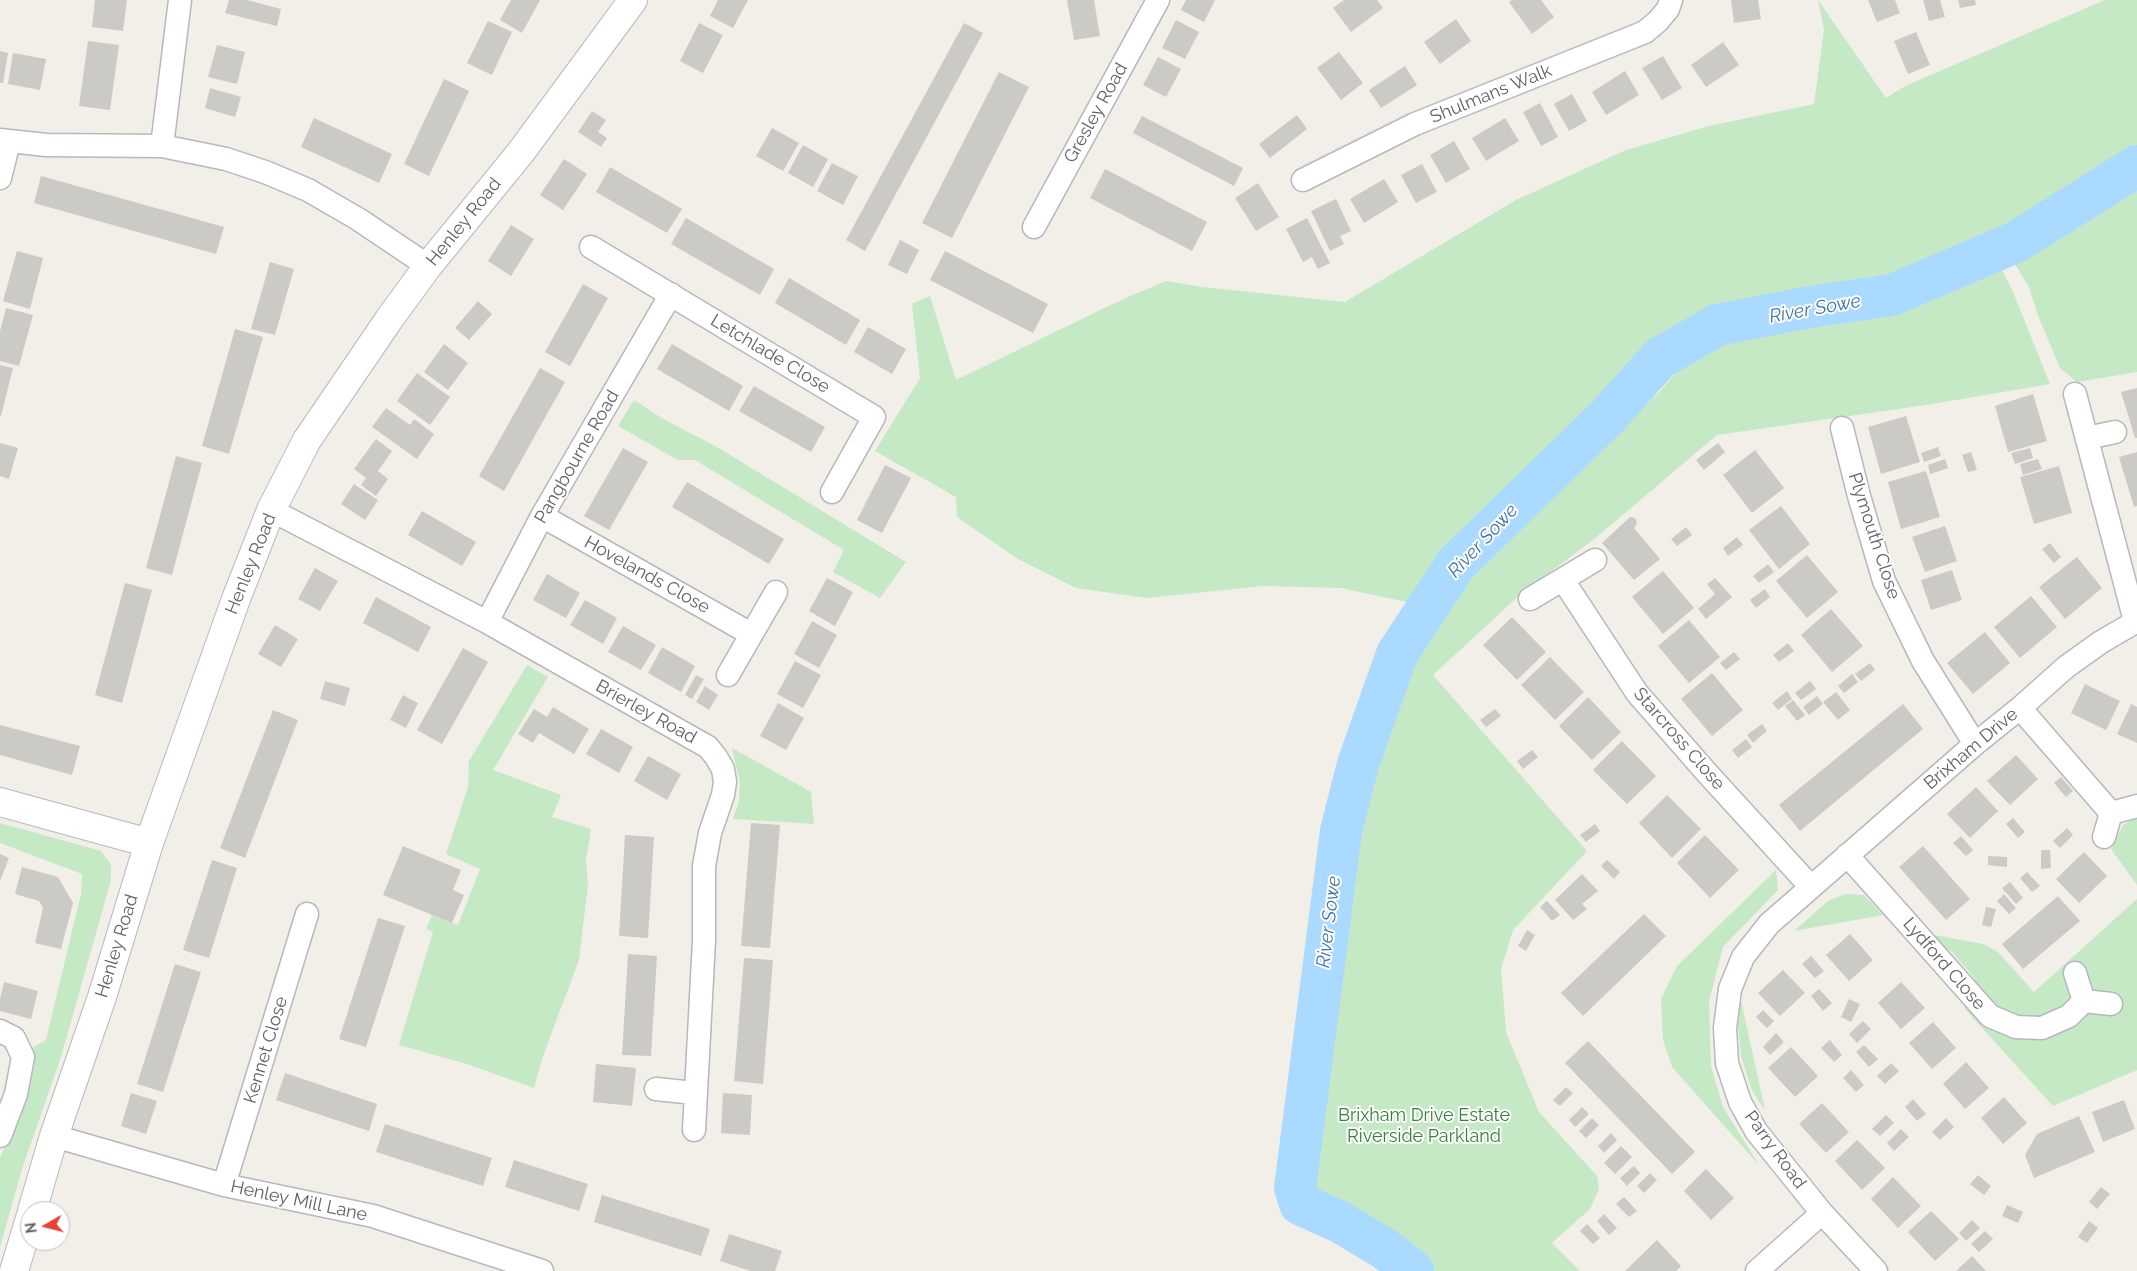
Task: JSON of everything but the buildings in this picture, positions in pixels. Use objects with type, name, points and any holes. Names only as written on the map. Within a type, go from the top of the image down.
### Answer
[{"type":"main road","name":"Henley Road","points":[[35,1201],[54,1136],[102,997],[149,843],[236,599],[271,510],[306,440],[390,318],[428,266],[521,152],[633,0]]},
{"type":"main road","points":[[0,802],[149,843]]},
{"type":"main road","points":[[14,1271],[20,1251]]},
{"type":"street","points":[[162,146],[180,0]]},
{"type":"street","name":"Shulmans Walk","points":[[1303,180],[1415,124],[1645,32],[1668,9],[1670,0]]},
{"type":"street","name":"Gresley Road","points":[[1034,227],[1153,2]]},
{"type":"street","points":[[0,178],[4,141],[46,145],[162,146],[226,159],[265,172],[308,190],[358,219],[428,266]]},
{"type":"street","name":"Letchlade Close","points":[[591,247],[874,417],[832,492]]},
{"type":"street","name":"Pangbourne Road","points":[[486,622],[542,516],[671,294]]},
{"type":"street","points":[[2075,394],[2136,621]]},
{"type":"street","name":"Plymouth Close","points":[[1842,428],[1859,496],[1884,581],[1923,661],[1975,744]]},
{"type":"street","points":[[2086,438],[2115,432]]},
{"type":"street","name":"Brierley Road","points":[[271,510],[486,622],[708,747],[723,769],[725,782],[710,833],[704,866],[704,940],[694,1130]]},
{"type":"street","name":"Hovelands Close","points":[[542,516],[751,634]]},
{"type":"street","points":[[1530,599],[1595,560]]},
{"type":"street","name":"Starcross Close","points":[[1563,580],[1638,693],[1707,773],[1811,887]]},
{"type":"street","points":[[728,675],[776,592]]},
{"type":"street","name":"Brixham Drive","points":[[1811,887],[2066,667],[2101,642],[2136,621]]},
{"type":"street","points":[[2020,708],[2111,814]]},
{"type":"street","points":[[2111,814],[2137,806]]},
{"type":"street","points":[[2104,837],[2111,814]]},
{"type":"street","name":"Lydford Close","points":[[1847,855],[1990,1016],[2016,1028],[2042,1028],[2069,1016],[2084,1001]]},
{"type":"street","name":"Parry Road","points":[[1811,887],[1769,924],[1743,957],[1730,989],[1725,1028],[1727,1063],[1740,1102],[1756,1131],[1822,1213],[1876,1271]]},
{"type":"street","name":"Kennet Close","points":[[224,1185],[307,914]]},
{"type":"street","points":[[2075,973],[2084,1001],[2111,1004]]},
{"type":"street","points":[[0,1031],[14,1038],[23,1057],[16,1094],[0,1136]]},
{"type":"street","points":[[656,1089],[695,1093]]},
{"type":"street","name":"Henley Mill Lane","points":[[54,1136],[224,1185],[373,1216],[542,1271]]},
{"type":"street","points":[[1757,1271],[1822,1213]]},
{"type":"green space","points":[[1818,0],[1886,98],[1905,86],[2105,0],[2137,0],[2137,155],[2061,204],[1978,237],[1946,263],[1889,285],[1781,299],[1713,311],[1649,348],[1504,493],[1477,528],[1447,553],[1411,603],[1341,588],[1263,586],[1147,598],[1076,588],[1018,559],[957,517],[956,497],[875,451],[920,378],[912,304],[930,296],[956,380],[1119,301],[1166,281],[1202,287],[1345,302],[1516,200],[1626,150],[1709,126],[1814,104],[1824,30]]},
{"type":"green space","points":[[2137,178],[2137,372],[2077,382],[2060,368],[2037,313],[2029,287],[2012,259],[2038,243],[2073,226],[2099,201]]},
{"type":"green space","name":"Brixham Drive Estate Riverside Parkland","points":[[1999,264],[2013,292],[2050,384],[1926,405],[1717,435],[1593,540],[1522,593],[1433,675],[1587,851],[1513,930],[1501,969],[1506,1032],[1539,1112],[1597,1176],[1599,1189],[1590,1209],[1552,1243],[1580,1271],[1430,1271],[1378,1227],[1354,1220],[1307,1199],[1303,1186],[1313,1126],[1341,871],[1357,785],[1373,737],[1409,657],[1434,614],[1477,557],[1592,445],[1658,394],[1673,376],[1682,356],[1716,334],[1770,320],[1936,298],[1955,291],[1978,273]]},
{"type":"green space","points":[[634,400],[663,419],[717,447],[906,562],[880,598],[833,572],[844,550],[695,460],[678,460],[618,426]]},
{"type":"green space","points":[[527,665],[548,677],[493,770],[561,795],[552,817],[591,829],[586,860],[588,885],[579,960],[543,1056],[534,1088],[467,1064],[399,1045],[433,932],[426,929],[432,915],[458,925],[480,869],[446,854],[468,787],[469,761]]},
{"type":"green space","points":[[732,748],[811,792],[814,824],[733,819],[739,801],[740,783]]},
{"type":"green space","points":[[2137,816],[2137,885],[2111,849],[2123,825]]},
{"type":"green space","points":[[0,823],[101,851],[111,865],[111,880],[61,1057],[22,1169],[0,1247],[0,1158],[20,1113],[32,1058],[32,1048],[46,1040],[81,894],[82,874],[0,843]]},
{"type":"green space","points":[[1776,870],[1778,890],[1723,947],[1709,1001],[1711,1066],[1723,1107],[1759,1165],[1672,1067],[1663,1040],[1661,999],[1677,966]]},
{"type":"green space","points":[[1845,894],[1864,895],[1883,915],[1794,931],[1828,901]]},
{"type":"green space","points":[[2137,899],[2137,1070],[2053,1106],[1964,1008],[1980,994],[1973,976],[1951,951],[1935,942],[1929,934],[1983,944],[1997,951],[2034,992]]},
{"type":"green space","points":[[1740,996],[1765,1110],[1752,1091],[1741,1056],[1738,1025]]},
{"type":"waterway","name":"River Sowe","points":[[1413,1271],[1385,1249],[1340,1222],[1300,1204],[1295,1188],[1341,831],[1358,764],[1397,654],[1456,564],[1608,416],[1660,358],[1717,325],[1810,307],[1892,295],[2016,242],[2137,166]]}]
